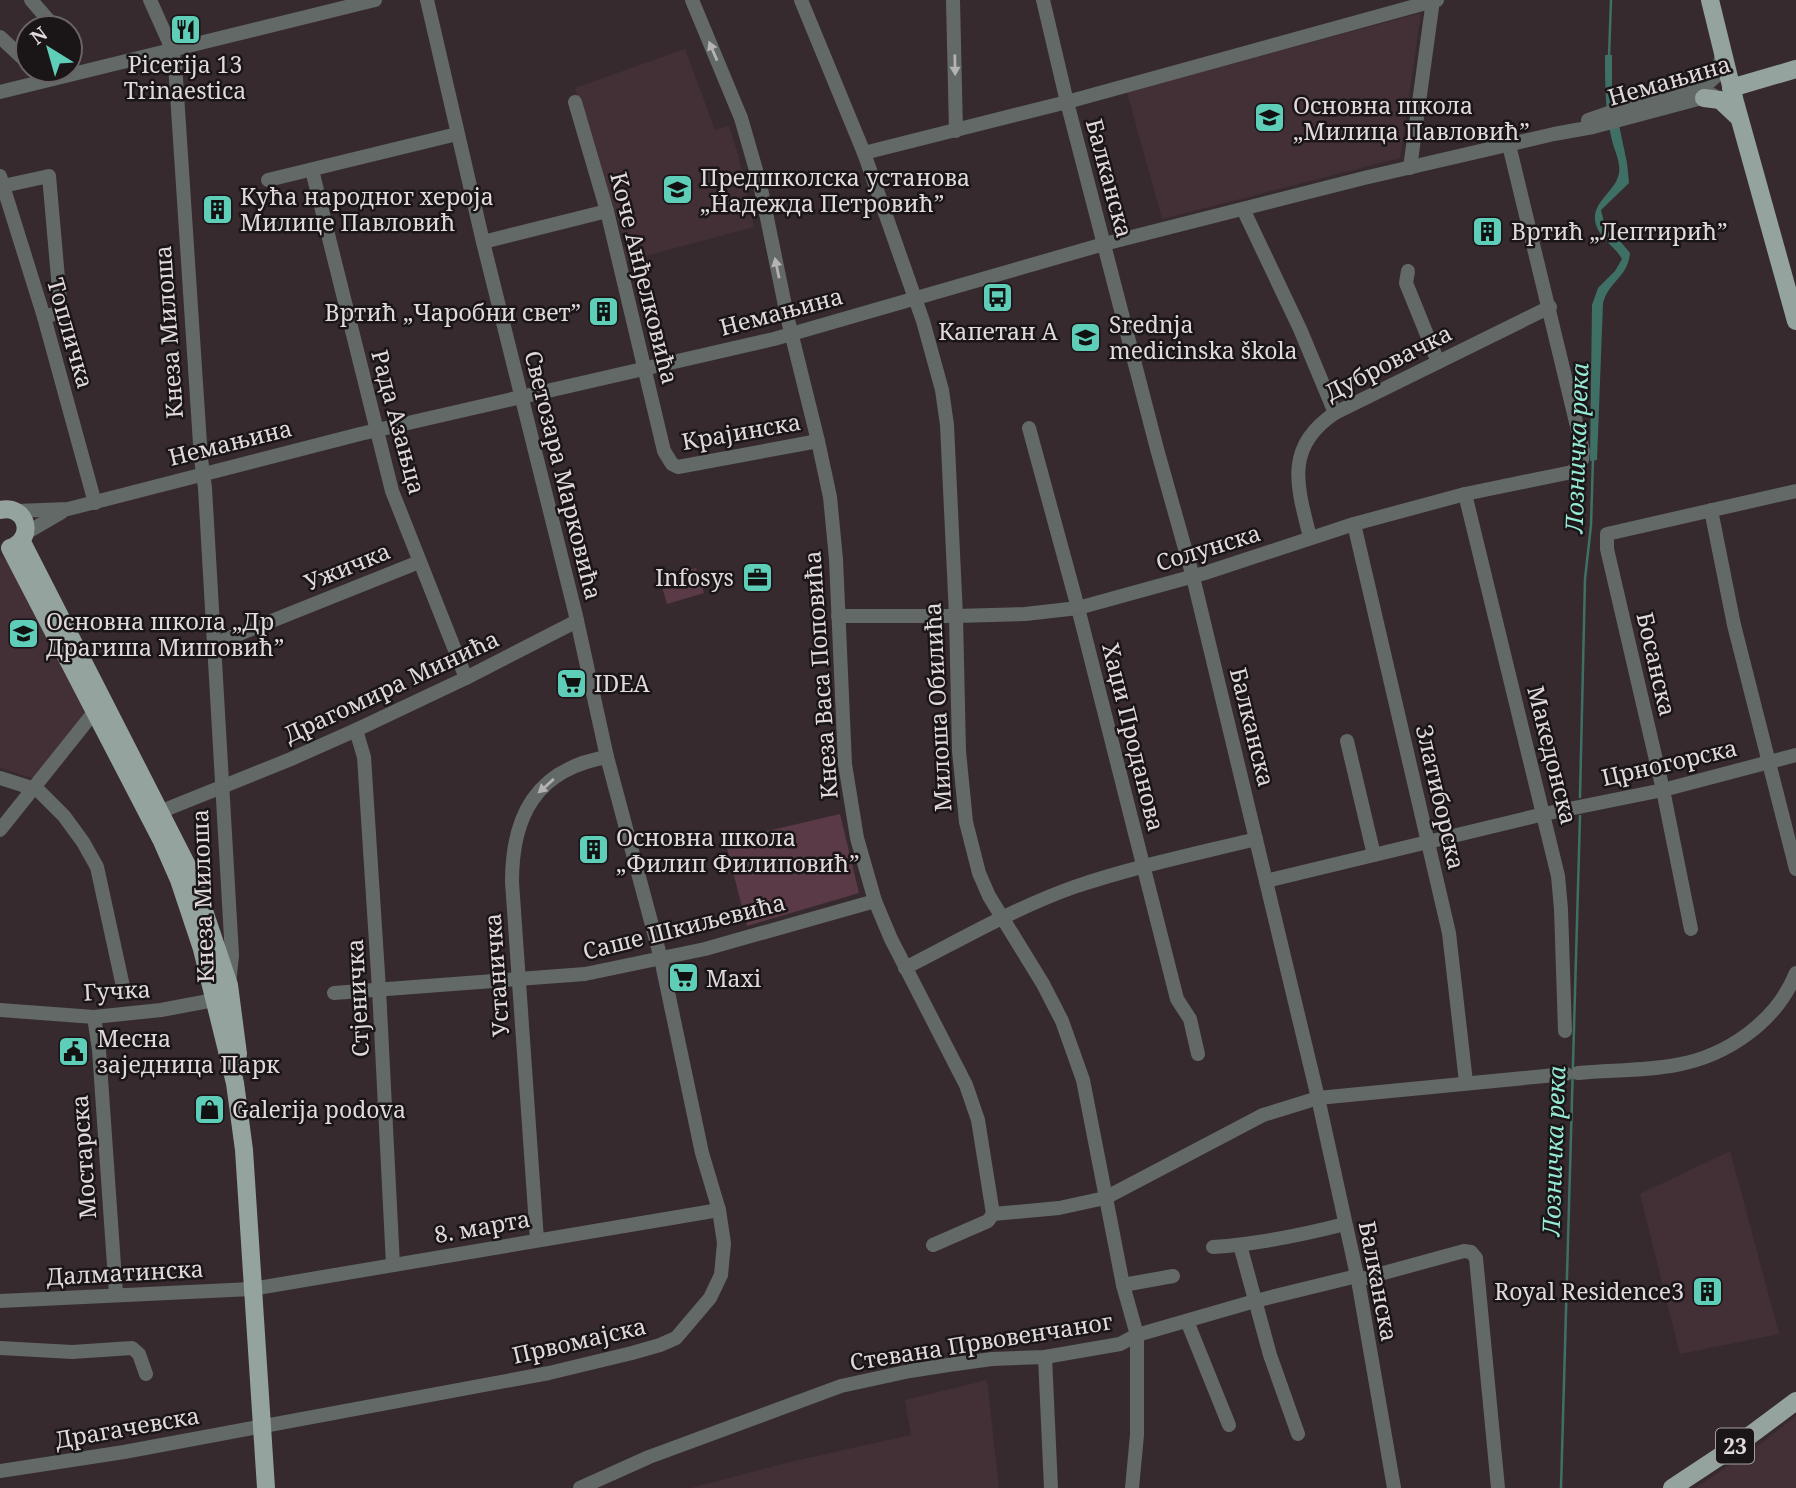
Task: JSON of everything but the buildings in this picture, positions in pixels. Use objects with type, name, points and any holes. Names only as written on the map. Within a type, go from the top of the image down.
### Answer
[{"type":"main road","points":[[1710,0],[1731,88],[1792,291],[1796,321]]},
{"type":"main road","points":[[1724,57],[1736,72],[1764,78]]},
{"type":"main road","name":"Немањина","points":[[1731,88],[1796,69]]},
{"type":"main road","points":[[1742,122],[1749,92],[1764,78]]},
{"type":"main road","points":[[1704,99],[1714,98],[1725,103],[1742,122]]},
{"type":"main road","points":[[5,508],[25,520],[14,542]]},
{"type":"main road","points":[[14,542],[95,711],[192,875],[229,985]]},
{"type":"main road","points":[[14,542],[155,813]]},
{"type":"main road","name":"Кнеза Милоша","points":[[155,813],[202,949],[235,1083],[244,1150],[266,1488]]},
{"type":"main road","name":"Кнеза Милоша","points":[[229,985],[238,1058],[235,1083]]},
{"type":"main road","name":"23","points":[[1672,1488],[1737,1445],[1796,1401]]},
{"type":"street","points":[[31,0],[43,14]]},
{"type":"street","name":"Кнеза Милоша","points":[[150,0],[172,49],[176,77],[223,787],[232,955],[229,985]]},
{"type":"street","points":[[84,71],[375,0]]},
{"type":"street","name":"Светозара Марковића","points":[[427,0],[483,242],[577,621],[607,757],[661,959]]},
{"type":"street","name":"Кнеза Васа Поповића","points":[[692,0],[741,118],[760,184],[791,335],[830,497],[845,764],[857,838],[875,901],[905,968],[966,1085],[978,1120],[993,1214]]},
{"type":"street","name":"Милоша Обилића","points":[[801,0],[864,153],[915,300],[942,390],[947,425],[959,751],[965,822],[979,873],[1062,1021],[1083,1080],[1123,1285],[1137,1335],[1137,1435],[1132,1488]]},
{"type":"street","points":[[953,0],[956,131]]},
{"type":"street","name":"Балканска","points":[[1043,0],[1157,449],[1193,577],[1318,1098],[1357,1278],[1394,1488]]},
{"type":"street","points":[[864,153],[1067,102],[1434,0],[1410,168]]},
{"type":"street","points":[[0,37],[14,50]]},
{"type":"street","name":"Немањина","points":[[1554,134],[1614,111],[1705,86],[1718,74],[1724,57]]},
{"type":"street","points":[[0,92],[32,84]]},
{"type":"street","name":"Немањина","points":[[5,508],[68,509],[376,431],[791,335],[1104,244],[1410,168],[1593,127],[1704,99],[1731,88]]},
{"type":"street","name":"Коче Анђелковића","points":[[575,102],[607,211],[664,452],[671,464]]},
{"type":"street","points":[[268,180],[457,134]]},
{"type":"street","points":[[1510,145],[1550,307]]},
{"type":"street","name":"Рада Азањца","points":[[312,170],[392,491],[466,678]]},
{"type":"street","points":[[1,181],[48,176],[61,312],[44,317]]},
{"type":"street","name":"Топличка","points":[[1,181],[44,317],[95,503]]},
{"type":"street","points":[[1243,209],[1300,328],[1335,413]]},
{"type":"street","points":[[483,242],[607,211]]},
{"type":"street","points":[[1408,271],[1406,283],[1438,362]]},
{"type":"street","name":"Дубровачка","points":[[1310,537],[1298,488],[1298,469],[1305,443],[1312,431],[1335,413],[1550,307]]},
{"type":"street","name":"Солунска","points":[[838,617],[956,617],[1078,608],[1193,577],[1354,524],[1465,494],[1568,474],[1580,463],[1583,451],[1550,307]]},
{"type":"street","name":"Хаџи Проданова","points":[[1030,428],[1177,999],[1190,1019],[1198,1054]]},
{"type":"street","name":"Крајинска","points":[[671,464],[678,467],[818,441]]},
{"type":"street","points":[[1796,491],[1711,510],[1734,625],[1796,869]]},
{"type":"street","name":"Македонска","points":[[1465,494],[1558,876],[1562,909],[1564,1031]]},
{"type":"street","points":[[14,542],[68,509]]},
{"type":"street","name":"Босанска","points":[[1691,929],[1663,790],[1607,549],[1606,534],[1711,510]]},
{"type":"street","name":"Златиборска","points":[[1354,524],[1449,933],[1466,1082]]},
{"type":"street","name":"Ужичка","points":[[214,644],[419,562]]},
{"type":"street","name":"Драгомира Минића","points":[[155,813],[356,730],[577,621]]},
{"type":"street","points":[[0,830],[95,711]]},
{"type":"street","name":"Стјеничка","points":[[356,730],[364,757],[393,1265]]},
{"type":"street","points":[[1347,741],[1374,855]]},
{"type":"street","name":"Црногорска","points":[[1266,881],[1544,814],[1663,790],[1796,755]]},
{"type":"street","name":"Устаничка","points":[[537,1240],[512,857],[518,826],[533,798],[547,783],[583,762],[607,757]]},
{"type":"street","points":[[0,778],[34,789],[64,816],[83,842],[97,867],[124,991]]},
{"type":"street","points":[[905,968],[1002,918],[1073,888],[1143,867],[1256,839]]},
{"type":"street","name":"Саше Шкиљевића","points":[[334,993],[585,974],[661,959],[875,901]]},
{"type":"street","name":"Првомајска","points":[[262,1426],[549,1373],[632,1353],[676,1338],[710,1298],[721,1275],[724,1243],[719,1210],[702,1153],[661,959]]},
{"type":"street","points":[[933,1245],[988,1221],[993,1214],[1059,1208],[1105,1198],[1263,1115],[1318,1098],[1466,1082],[1675,1065],[1700,1059],[1745,1037],[1779,1003],[1796,973]]},
{"type":"street","points":[[214,1000],[222,995],[229,985]]},
{"type":"street","name":"Гучка","points":[[0,1010],[94,1017],[162,1010],[214,1000]]},
{"type":"street","name":"Мостарска","points":[[94,1017],[99,1050],[116,1294]]},
{"type":"street","name":"8. марта","points":[[252,1289],[719,1210]]},
{"type":"street","points":[[1213,1247],[1311,1233],[1345,1224]]},
{"type":"street","points":[[1240,1245],[1298,1434]]},
{"type":"street","name":"Стевана Првовенчаног","points":[[580,1488],[649,1457],[841,1386],[922,1369],[992,1359],[1045,1357],[1120,1344],[1137,1335],[1255,1301],[1464,1251],[1471,1252],[1476,1258],[1498,1488]]},
{"type":"street","points":[[1123,1285],[1173,1276]]},
{"type":"street","name":"Далматинска","points":[[0,1301],[252,1289]]},
{"type":"street","points":[[1187,1321],[1229,1424]]},
{"type":"street","points":[[0,1348],[72,1352],[132,1348],[139,1354],[146,1374]]},
{"type":"street","points":[[1045,1357],[1051,1488]]},
{"type":"street","name":"Драгачевска","points":[[0,1471],[124,1452],[262,1426]]},
{"type":"street","name":"Балканска","points":[[1392,1471],[1400,1488]]},
{"type":"shaded area","name":"Основна школа „Милица Павловић”","points":[[1421,13],[1400,158],[1162,219],[1127,92]]},
{"type":"shaded area","name":"Предшколска установа „Надежда Петровић”","points":[[685,49],[715,130],[729,126],[754,227],[623,262],[619,249],[626,246],[575,88]]},
{"type":"shaded area","points":[[1605,55],[1612,55],[1612,92],[1629,183],[1601,210],[1606,230],[1630,253],[1626,268],[1609,289],[1603,303],[1597,460],[1590,461],[1592,305],[1598,288],[1615,271],[1622,259],[1601,235],[1595,217],[1599,204],[1617,180],[1619,173],[1608,116]]},
{"type":"shaded area","name":"Основна школа „Др Драгиша Мишовић”","points":[[0,555],[8,562],[85,714],[35,779],[0,768]]},
{"type":"shaded area","points":[[696,568],[704,593],[667,604],[660,580]]},
{"type":"shaded area","points":[[840,814],[859,893],[747,926],[725,841]]},
{"type":"shaded area","points":[[1730,1151],[1779,1334],[1680,1354],[1640,1194]]},
{"type":"shaded area","points":[[987,1380],[999,1488],[691,1488],[911,1435],[905,1400]]},
{"type":"shaded area","points":[[1796,1416],[1796,1488],[1695,1488],[1754,1449]]},
{"type":"waterway","name":"Лозничка река","points":[[1609,56],[1611,0]]},
{"type":"waterway","name":"Лозничка река","points":[[1580,797],[1585,579],[1591,525],[1593,458]]},
{"type":"waterway","name":"Лозничка река","points":[[1561,1488],[1580,816]]},
{"type":"place","name":"Picerija 13 Trinaestica","points":[[185,30]]},
{"type":"place","name":"Основна школа „Милица Павловић”","points":[[1270,118]]},
{"type":"place","name":"Предшколска установа „Надежда Петровић”","points":[[677,190]]},
{"type":"place","name":"Кућа народног хероја Милице Павловић","points":[[217,209]]},
{"type":"place","name":"Вртић „Лептирић”","points":[[1488,231]]},
{"type":"place","name":"Капетан А","points":[[998,297]]},
{"type":"place","name":"Вртић „Чаробни свет”","points":[[604,312]]},
{"type":"place","name":"Srednja medicinska škola","points":[[1086,337]]},
{"type":"place","name":"Infosys","points":[[757,577]]},
{"type":"place","name":"Основна школа „Др Драгиша Мишовић”","points":[[23,634]]},
{"type":"place","name":"IDEA","points":[[571,683]]},
{"type":"place","name":"Основна школа „Филип Филиповић”","points":[[593,850]]},
{"type":"place","name":"Maxi","points":[[683,978]]},
{"type":"place","name":"Месна заједница Парк","points":[[74,1051]]},
{"type":"place","name":"Galerija podova","points":[[209,1109]]},
{"type":"place","name":"Royal Residence3","points":[[1707,1291]]}]
